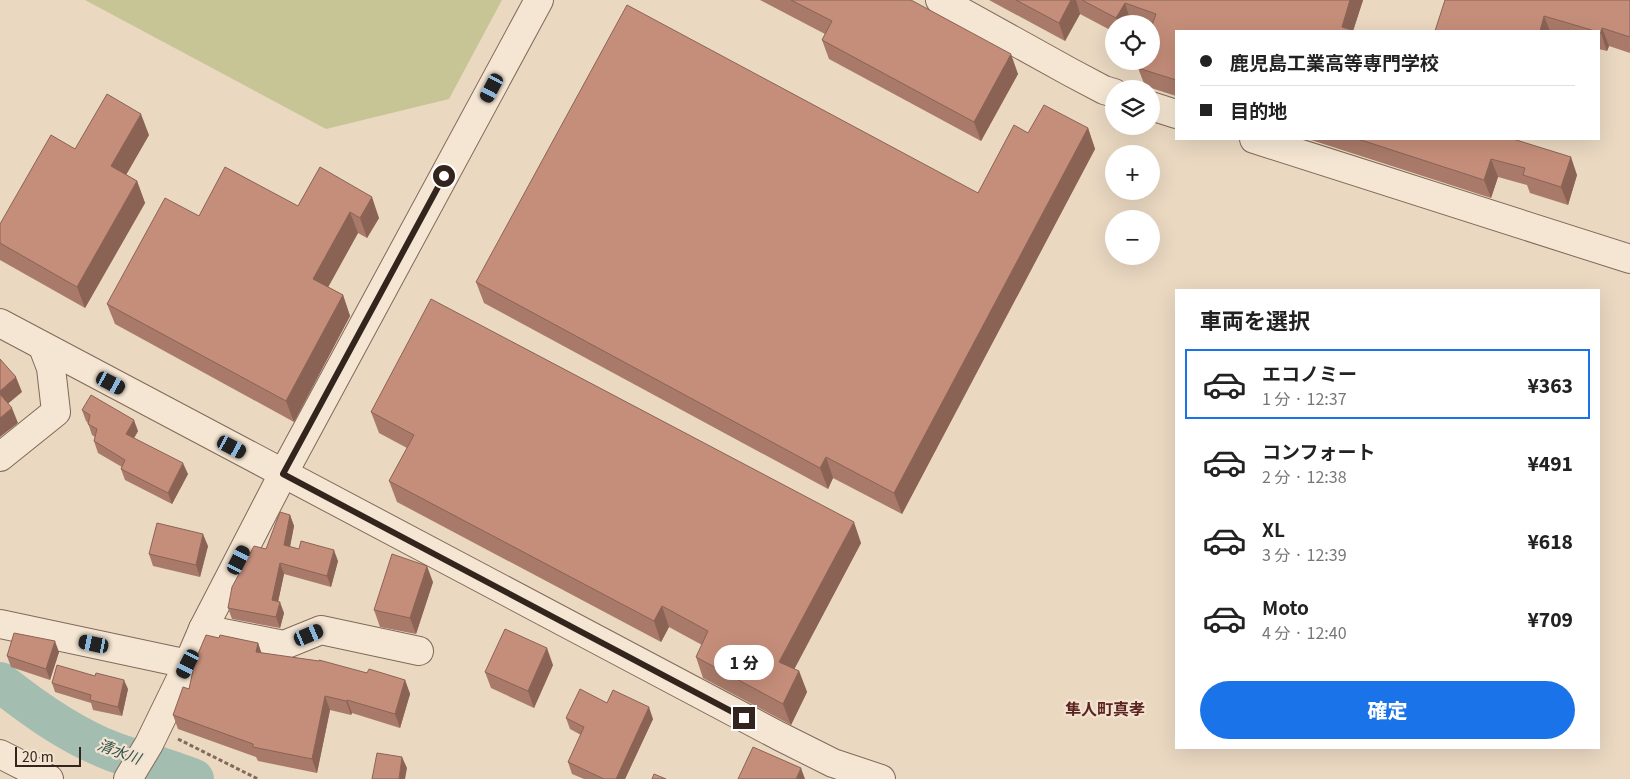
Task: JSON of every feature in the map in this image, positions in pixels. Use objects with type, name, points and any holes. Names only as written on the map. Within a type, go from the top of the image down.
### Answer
[{"type":"street","points":[[128,779],[153,736],[203,629],[283,474],[539,0]]},
{"type":"street","points":[[940,0],[1070,72],[1105,89]]},
{"type":"street","points":[[1160,109],[1175,114]]},
{"type":"street","points":[[1257,140],[1630,259]]},
{"type":"street","points":[[0,323],[835,771],[881,779]]},
{"type":"street","points":[[0,457],[56,412],[51,368],[43,347]]},
{"type":"street","points":[[0,624],[188,664]]},
{"type":"street","points":[[203,629],[284,645],[321,630],[419,651]]},
{"type":"street","points":[[0,754],[49,779]]},
{"type":"path","points":[[153,736],[258,779]]},
{"type":"shaded area","points":[[85,0],[502,0],[449,99],[326,129]]},
{"type":"building","points":[[791,0],[911,0],[1011,54],[974,122],[822,40],[832,21]]},
{"type":"building","points":[[1016,0],[1071,0],[1059,23]]},
{"type":"building","points":[[1082,0],[1350,0],[1342,27],[1352,30],[1175,30],[1175,80],[1144,70],[1160,70],[1160,15],[1125,3],[1118,15],[1110,15]]},
{"type":"building","points":[[1445,0],[1630,0],[1630,37],[1602,28],[1601,33],[1600,30],[1592,30],[1544,16],[1540,30],[1435,30]]},
{"type":"building","points":[[627,5],[978,193],[1014,125],[1028,133],[1044,105],[1088,128],[894,493],[826,457],[820,468],[476,282]]},
{"type":"building","points":[[107,94],[141,114],[111,166],[137,181],[77,287],[0,243],[0,224],[51,135],[75,149]]},
{"type":"building","points":[[1361,140],[1516,140],[1571,157],[1561,187],[1523,175],[1525,168],[1491,159],[1484,180]]},
{"type":"building","points":[[225,167],[298,206],[320,167],[372,197],[360,218],[350,212],[313,279],[343,295],[286,401],[107,304],[165,198],[199,216]]},
{"type":"building","points":[[431,299],[854,522],[779,662],[799,671],[783,704],[696,657],[708,631],[662,606],[654,621],[389,481],[414,435],[371,412]]},
{"type":"building","points":[[0,359],[16,377],[0,391]]},
{"type":"building","points":[[0,394],[12,408],[0,418]]},
{"type":"building","points":[[91,395],[134,420],[126,434],[183,463],[168,493],[121,469],[125,460],[94,441],[97,429],[88,424],[90,415],[82,410]]},
{"type":"building","points":[[280,512],[290,515],[284,545],[299,549],[301,541],[334,550],[327,576],[280,563],[272,600],[280,602],[276,617],[228,608],[232,587],[254,546],[266,549]]},
{"type":"building","points":[[157,523],[203,534],[196,565],[149,554]]},
{"type":"building","points":[[392,554],[427,566],[410,618],[374,610]]},
{"type":"building","points":[[505,629],[547,648],[528,691],[485,672]]},
{"type":"building","points":[[14,633],[55,641],[46,669],[7,656]]},
{"type":"building","points":[[206,635],[219,638],[220,635],[258,643],[256,652],[319,660],[367,673],[369,669],[405,680],[395,714],[347,700],[325,696],[312,759],[253,747],[253,744],[173,715],[183,687],[189,689],[195,661]]},
{"type":"building","points":[[57,665],[95,676],[96,673],[124,680],[118,707],[90,700],[91,695],[52,683]]},
{"type":"building","points":[[580,689],[607,703],[613,690],[649,707],[616,779],[604,779],[568,762],[584,727],[566,718]]},
{"type":"building","points":[[753,747],[801,768],[796,779],[738,779]]},
{"type":"building","points":[[377,753],[402,757],[399,779],[372,779]]},
{"type":"building","points":[[654,774],[666,779],[652,779]]},
{"type":"waterway","name":"清水川","points":[[0,682],[40,712],[98,746],[194,779]]},
{"type":"district","name":"隼人町真孝","points":[[1105,709]]},
{"type":"route","points":[[444,176],[283,474],[744,718]]}]
